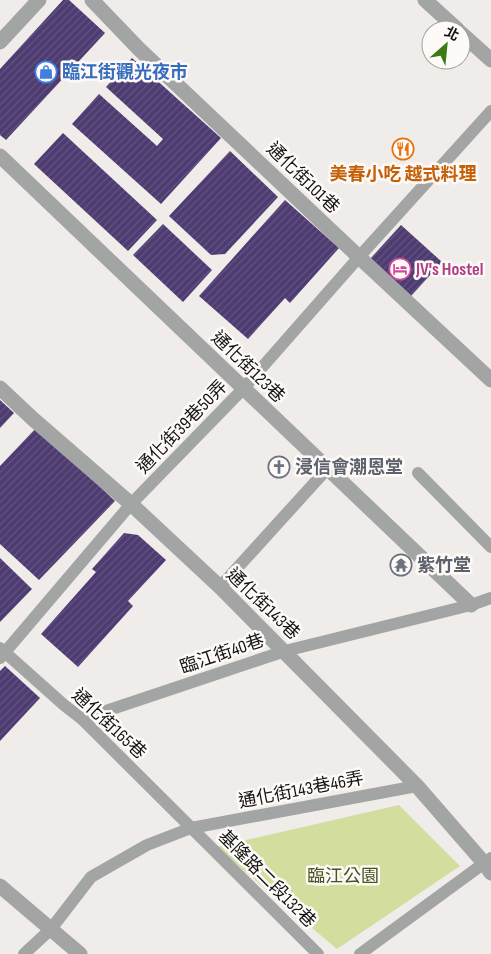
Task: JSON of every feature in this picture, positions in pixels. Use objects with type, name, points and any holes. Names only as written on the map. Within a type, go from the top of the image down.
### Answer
[{"type":"street","points":[[0,42],[39,0]]},
{"type":"street","name":"通化街101巷","points":[[92,0],[139,49],[358,258],[491,380]]},
{"type":"street","points":[[425,0],[447,20]]},
{"type":"street","points":[[471,42],[491,60]]},
{"type":"street","name":"通化街123巷","points":[[0,156],[470,605]]},
{"type":"street","name":"通化街143巷","points":[[0,388],[33,419],[132,504],[220,588],[417,786],[489,865]]},
{"type":"street","points":[[0,886],[80,954]]},
{"type":"lane","name":"通化街39巷50弄","points":[[2,652],[132,504],[243,389],[491,111]]},
{"type":"lane","points":[[220,588],[327,469]]},
{"type":"lane","points":[[418,473],[491,547]]},
{"type":"lane","name":"臨江街40巷","points":[[82,719],[284,651],[470,605],[491,598]]},
{"type":"lane","name":"通化街165巷","points":[[2,652],[82,719],[191,828]]},
{"type":"lane","name":"通化街143巷46弄","points":[[24,954],[50,929],[91,877],[147,845],[191,828],[417,786]]},
{"type":"lane","name":"基隆路二段132巷","points":[[191,828],[318,954]]},
{"type":"lane","points":[[360,954],[489,865]]},
{"type":"green space","name":"臨江公園","points":[[399,805],[460,866],[337,949],[216,847]]},
{"type":"building","points":[[63,0],[69,0],[105,33],[6,140],[0,135],[0,69]]},
{"type":"building","points":[[132,58],[221,138],[161,204],[72,124],[99,94],[157,146],[163,139],[106,87]]},
{"type":"building","points":[[63,133],[157,220],[128,251],[34,164]]},
{"type":"building","points":[[230,151],[278,197],[225,254],[211,255],[169,216]]},
{"type":"building","points":[[285,200],[339,248],[290,303],[285,298],[248,339],[199,296]]},
{"type":"building","points":[[163,224],[212,270],[183,302],[133,255]]},
{"type":"building","points":[[401,225],[442,262],[411,296],[370,259]]},
{"type":"building","points":[[0,400],[14,413],[0,428]]},
{"type":"building","points":[[37,427],[115,501],[39,580],[0,544],[0,466]]},
{"type":"building","points":[[124,533],[138,535],[166,560],[128,601],[133,606],[78,667],[41,634],[96,572],[92,569]]},
{"type":"building","points":[[0,558],[32,589],[0,622]]},
{"type":"building","points":[[5,666],[40,698],[0,741],[0,671]]},
{"type":"place","name":"臨江街觀光夜市","points":[[46,72]]},
{"type":"place","name":"美春小吃 越式料理","points":[[403,149]]},
{"type":"place","name":"JV's Hostel","points":[[400,269]]},
{"type":"place","name":"浸信會潮恩堂","points":[[279,467]]},
{"type":"place","name":"紫竹堂","points":[[401,565]]}]
